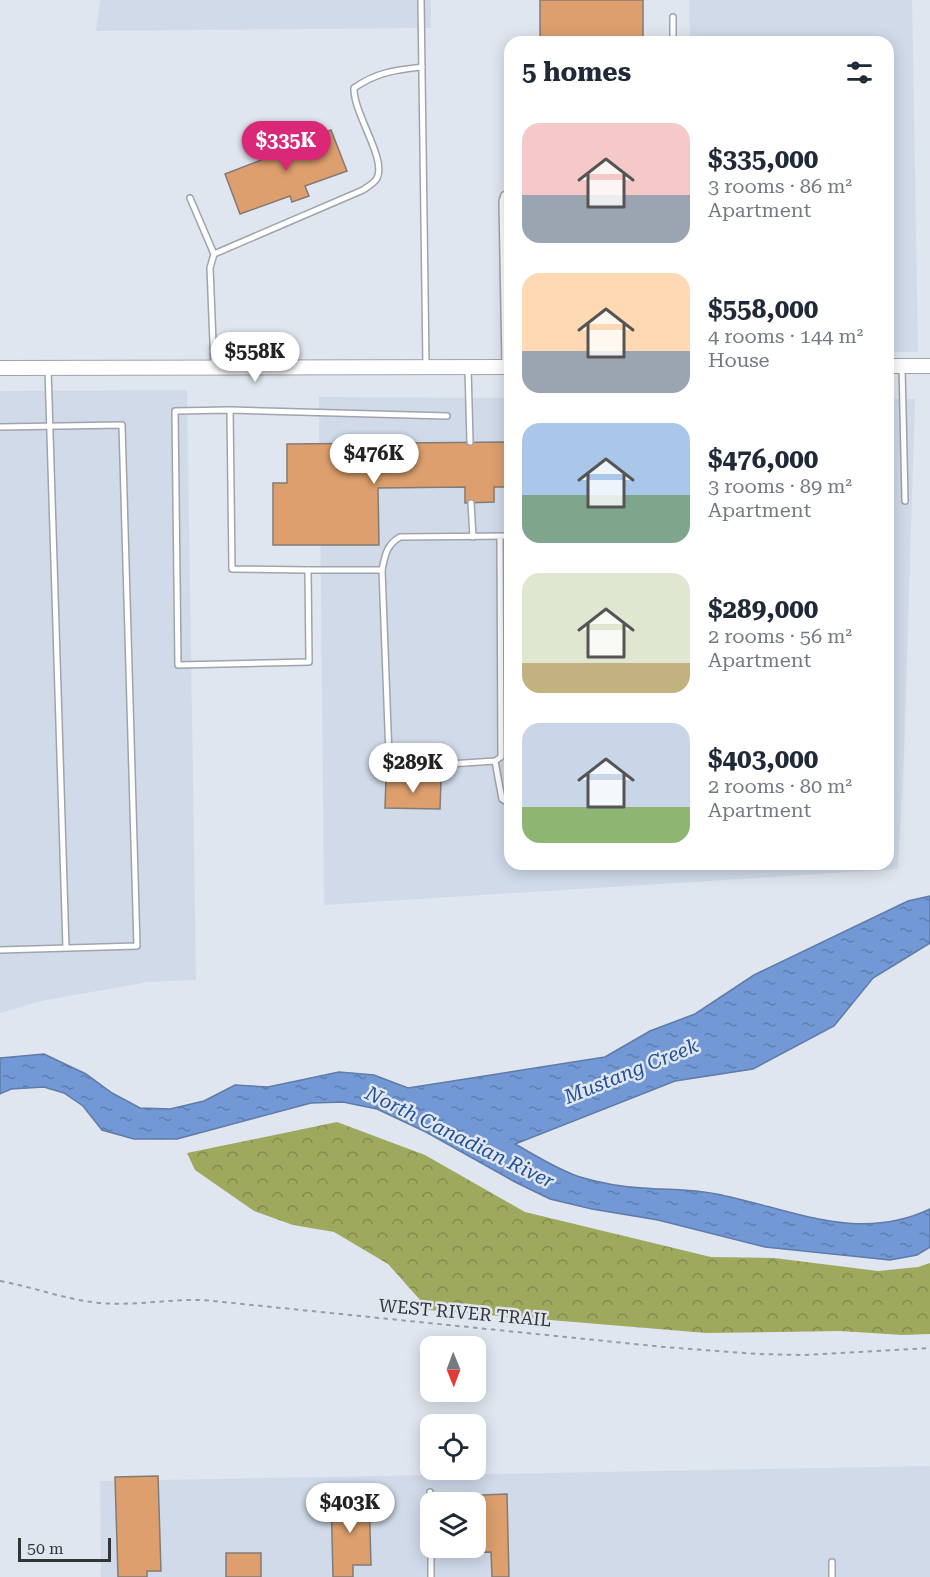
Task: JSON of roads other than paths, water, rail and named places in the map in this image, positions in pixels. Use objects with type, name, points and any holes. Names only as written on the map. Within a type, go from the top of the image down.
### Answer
[{"type":"main road","points":[[894,366],[930,366]]},
{"type":"main road","points":[[0,368],[504,367]]},
{"type":"lane","points":[[421,0],[426,367]]},
{"type":"lane","points":[[673,17],[674,36]]},
{"type":"lane","points":[[213,254],[363,190],[377,179],[380,170],[377,157],[359,112],[354,88],[370,77],[390,71],[422,67]]},
{"type":"lane","points":[[504,195],[502,201],[504,267]]},
{"type":"lane","points":[[190,198],[213,254],[210,268],[214,367]]},
{"type":"lane","points":[[902,366],[905,501]]},
{"type":"lane","points":[[468,367],[470,442]]},
{"type":"lane","points":[[48,368],[66,948]]},
{"type":"lane","points":[[308,570],[309,662],[178,665],[175,411],[230,410],[447,416]]},
{"type":"lane","points":[[230,410],[232,569],[382,570]]},
{"type":"lane","points":[[0,427],[122,425],[137,946],[0,950]]},
{"type":"lane","points":[[471,503],[472,537]]},
{"type":"lane","points":[[500,537],[501,757],[495,761],[403,767],[394,763],[388,756],[382,570],[386,552],[393,541],[400,537],[504,537]]},
{"type":"lane","points":[[495,761],[504,800]]},
{"type":"lane","points":[[431,1558],[431,1577]]},
{"type":"lane","points":[[832,1562],[832,1577]]},
{"type":"water","points":[[930,896],[930,943],[873,978],[834,1026],[753,1069],[675,1081],[515,1144],[563,1170],[595,1181],[628,1187],[707,1192],[823,1220],[876,1223],[903,1219],[930,1209],[930,1247],[917,1255],[890,1260],[765,1247],[658,1220],[550,1199],[426,1132],[377,1109],[343,1102],[311,1103],[177,1139],[134,1139],[102,1130],[83,1106],[64,1093],[44,1087],[11,1089],[0,1094],[0,1058],[44,1054],[86,1074],[112,1093],[140,1108],[170,1109],[204,1101],[235,1085],[268,1087],[339,1072],[374,1075],[408,1088],[605,1057],[650,1031],[695,1014],[754,975],[908,901]]},
{"type":"water label","name":"Mustang Creek","points":[[631,1071]]},
{"type":"water label","name":"North Canadian River","points":[[460,1137]]}]
